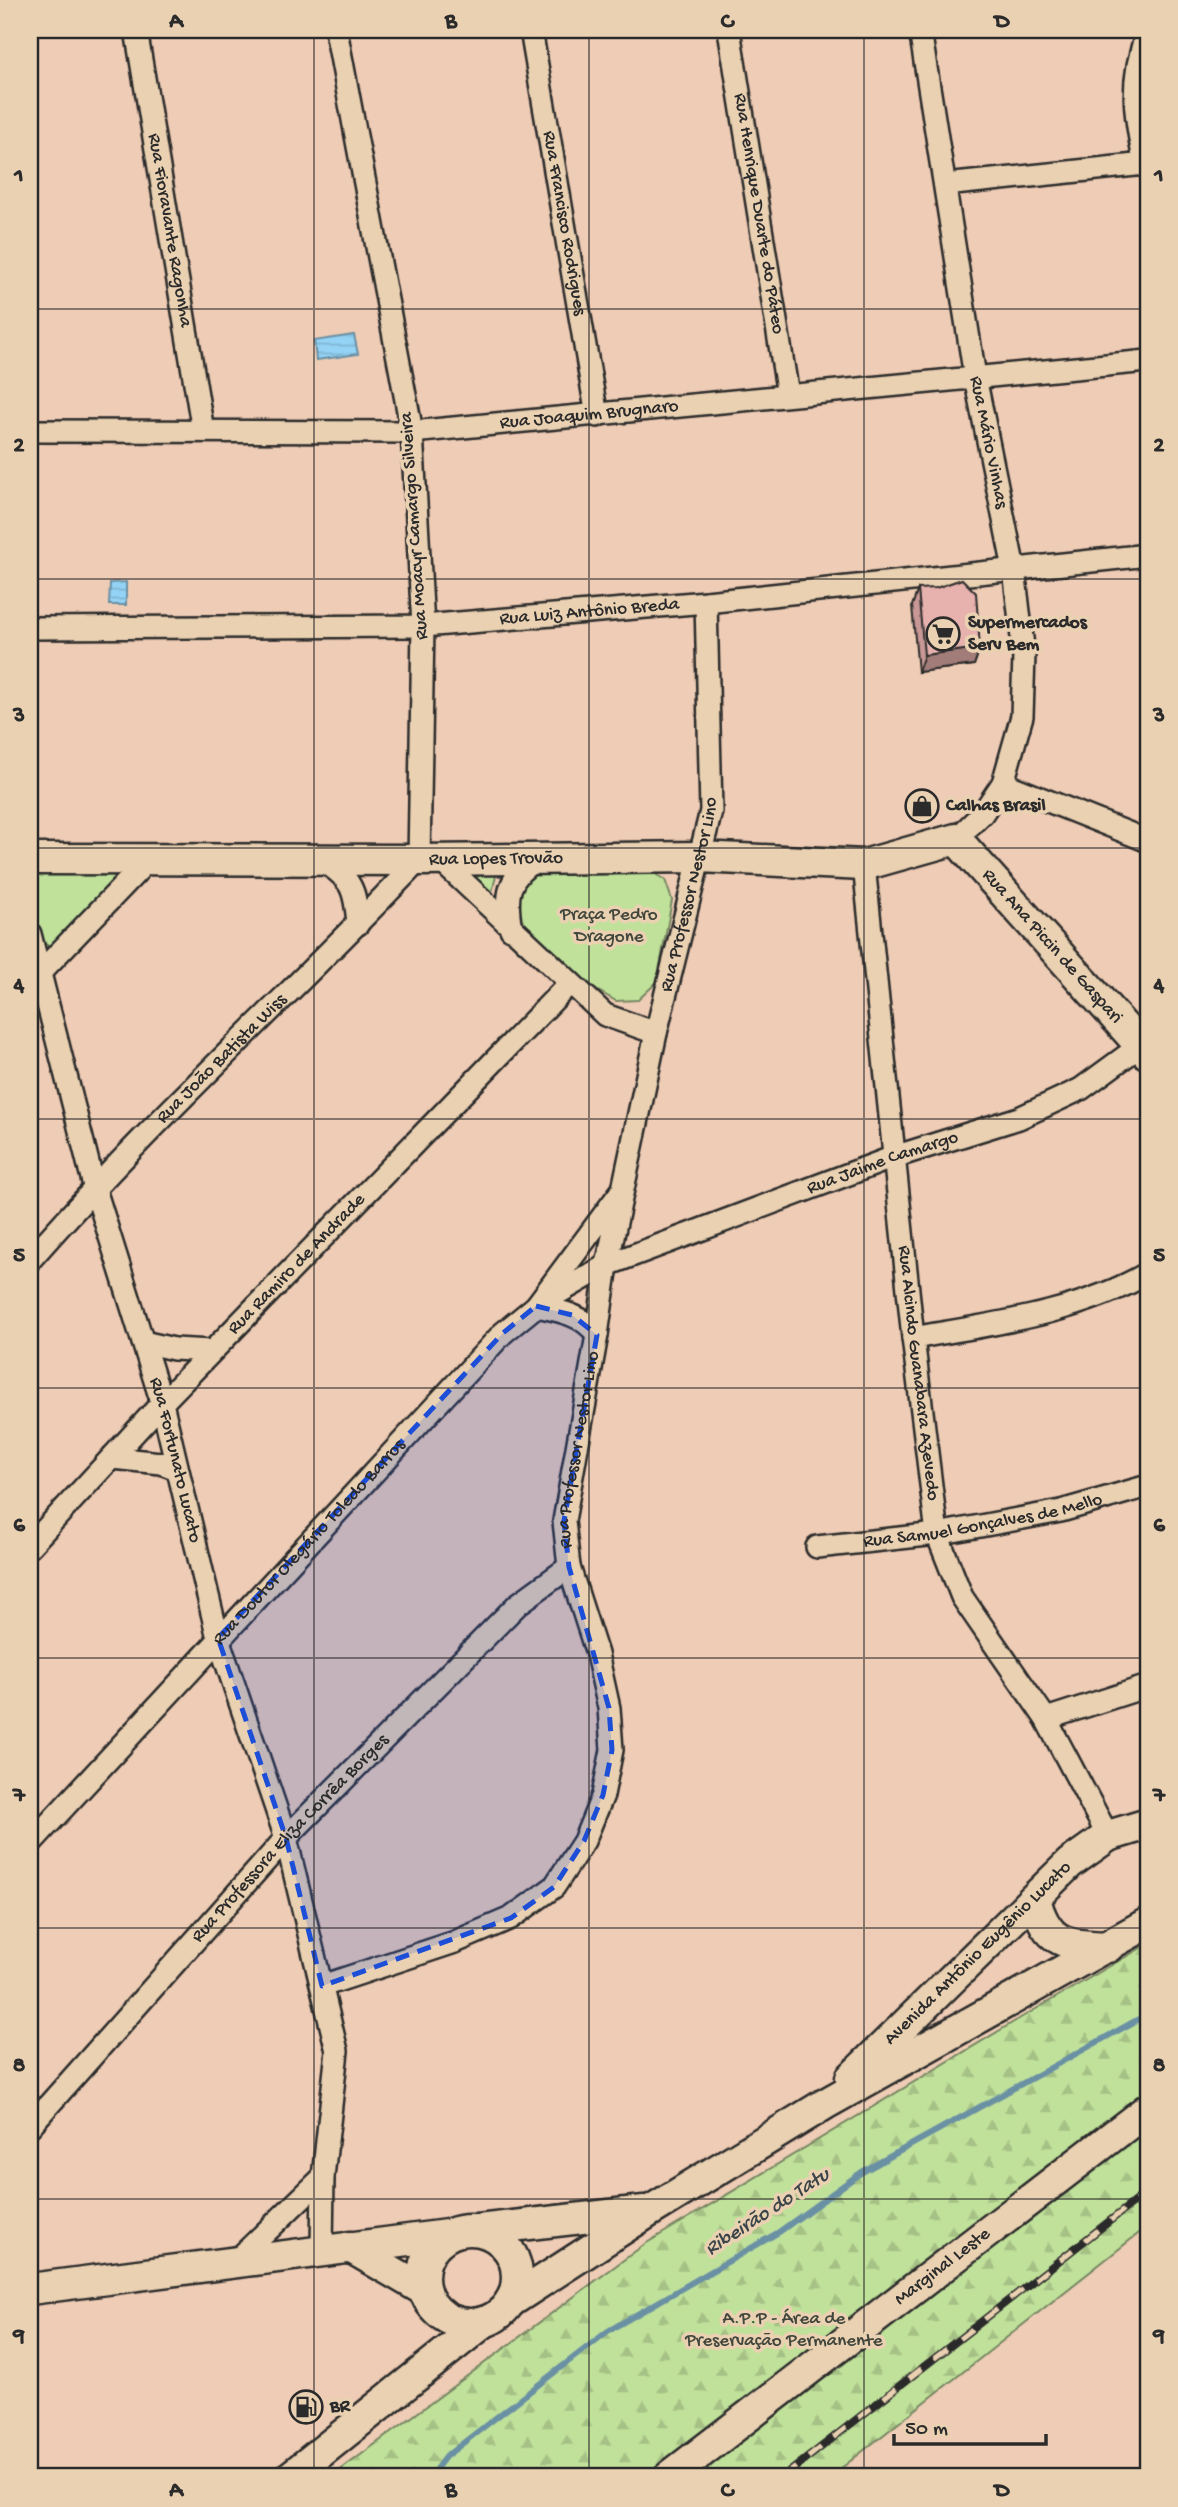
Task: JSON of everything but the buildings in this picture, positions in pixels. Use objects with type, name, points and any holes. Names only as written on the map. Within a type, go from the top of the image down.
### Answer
[{"type":"main road","name":"Rua Lopes Trovão","points":[[30,859],[700,858],[864,864],[956,839]]},
{"type":"main road","name":"Rua Ana Piccin de Gaspari","points":[[956,839],[1146,1047]]},
{"type":"main road","name":"Avenida Antônio Eugênio Lucato","points":[[825,2104],[1070,1863],[1108,1836],[1148,1824]]},
{"type":"main road","points":[[1035,1899],[1041,1920],[1063,1942],[1108,1947]]},
{"type":"main road","name":"Avenida Antônio Eugênio Lucato","points":[[510,2302],[650,2211],[825,2104],[1148,1923]]},
{"type":"main road","name":"Marginal Leste","points":[[669,2477],[1148,2109]]},
{"type":"main road","name":"Avenida Antônio Eugênio Lucato","points":[[478,2230],[650,2211]]},
{"type":"main road","points":[[30,2289],[447,2235],[462,2230],[478,2230],[493,2235],[505,2245],[513,2259],[516,2285],[510,2302],[290,2477]]},
{"type":"main road","points":[[447,2235],[434,2245],[426,2259],[422,2274],[424,2290],[430,2303],[441,2314],[454,2321],[469,2324],[484,2322]]},
{"type":"main road","points":[[336,2248],[424,2290]]},
{"type":"main road","points":[[411,2379],[441,2314]]},
{"type":"street","name":"Rua Fioravante Ragonha","points":[[136,30],[203,431]]},
{"type":"street","name":"Rua Moacyr Camargo Silveira","points":[[336,30],[412,432],[423,626],[429,860]]},
{"type":"street","name":"Rua Francisco Rodrigues","points":[[531,30],[597,416]]},
{"type":"street","name":"Rua Henrique Duarte do Páteo","points":[[729,30],[788,396]]},
{"type":"street","name":"Rua Mário Vinhas","points":[[920,30],[975,377],[1014,569],[1024,655],[1022,716],[1003,783],[982,814],[956,839]]},
{"type":"street","points":[[945,185],[1147,166],[1135,118],[1137,58],[1148,30]]},
{"type":"street","name":"Rua Joaquim Brugnaro","points":[[30,431],[412,432],[1148,361]]},
{"type":"street","name":"Rua Luiz Antônio Breda","points":[[30,628],[423,626],[706,602],[1148,555]]},
{"type":"street","name":"Rua Professor Nestor Lino","points":[[322,1986],[455,1942],[511,1918],[554,1887],[584,1841],[603,1795],[612,1750],[609,1708],[597,1654],[569,1567],[564,1521],[607,1265],[656,1033],[711,811],[706,602]]},
{"type":"street","points":[[1003,783],[1148,841]]},
{"type":"street","points":[[35,979],[149,859]]},
{"type":"street","points":[[512,929],[507,907],[511,886],[520,869],[537,859]]},
{"type":"street","points":[[322,860],[344,875],[356,897],[358,924]]},
{"type":"street","points":[[429,860],[512,929],[605,1016],[656,1033]]},
{"type":"street","name":"Rua João Batista Wiss","points":[[30,1260],[94,1186],[358,924],[429,860]]},
{"type":"street","name":"Rua Alcindo Guanabara Azevedo","points":[[864,864],[913,1338],[937,1534],[962,1597],[1046,1719],[1108,1836]]},
{"type":"street","name":"Rua Fortunato Lucato","points":[[30,934],[35,979],[94,1186],[162,1403],[218,1638],[286,1838],[322,1986]]},
{"type":"street","name":"Rua Ramiro de Andrade","points":[[30,1546],[162,1403],[569,984]]},
{"type":"street","name":"Rua Jaime Camargo","points":[[607,1265],[894,1157],[1019,1118],[1081,1089],[1146,1047]]},
{"type":"street","points":[[597,1335],[592,1327],[572,1315],[536,1306],[623,1188]]},
{"type":"street","name":"Rua Doutor Olegário Toledo Barros","points":[[30,1844],[503,1333],[536,1306],[607,1265]]},
{"type":"street","points":[[913,1338],[1026,1319],[1122,1289],[1148,1273]]},
{"type":"street","points":[[142,1342],[174,1349],[211,1352]]},
{"type":"street","points":[[112,1458],[141,1460],[177,1469]]},
{"type":"street","name":"Rua Samuel Gonçalves de Mello","points":[[817,1547],[937,1534],[1061,1511],[1148,1486]]},
{"type":"street","name":"Rua Professora Eliza Corrêa Borges","points":[[30,2126],[286,1838],[518,1604],[569,1567]]},
{"type":"street","points":[[1046,1719],[1148,1686]]},
{"type":"street","points":[[322,1986],[337,2051],[323,2177],[336,2248]]},
{"type":"street","points":[[236,2261],[323,2177]]},
{"type":"highlighted area","points":[[536,1306],[572,1315],[597,1335],[564,1521],[569,1567],[609,1708],[612,1750],[603,1795],[584,1841],[554,1887],[511,1918],[322,1986],[286,1838],[218,1638],[503,1333]]},
{"type":"green space","name":"Praça Pedro Dragone","points":[[530,870],[649,870],[665,880],[672,900],[657,982],[638,1000],[616,1001],[593,988],[519,920],[514,887]]},
{"type":"green space","points":[[468,871],[497,872],[492,892],[485,892]]},
{"type":"green space","points":[[33,872],[119,874],[118,883],[54,947],[41,943],[30,885]]},
{"type":"green space","name":"A.P.P - Área de Preservação Permanente","points":[[1148,1944],[1148,2226],[830,2477],[331,2477],[645,2244]]},
{"type":"water","points":[[354,335],[358,354],[316,360],[314,341]]},
{"type":"water","points":[[126,582],[126,605],[109,605],[110,583]]},
{"type":"waterway","name":"Ribeirão do Tatu","points":[[430,2477],[445,2457],[608,2331],[779,2232],[862,2172],[1148,2014]]},
{"type":"railway","points":[[783,2477],[1148,2191]]},
{"type":"place","name":"Supermercados Serv Bem","points":[[943,634]]},
{"type":"place","name":"Calhas Brasil","points":[[922,806]]},
{"type":"place","name":"BR","points":[[306,2407]]}]
